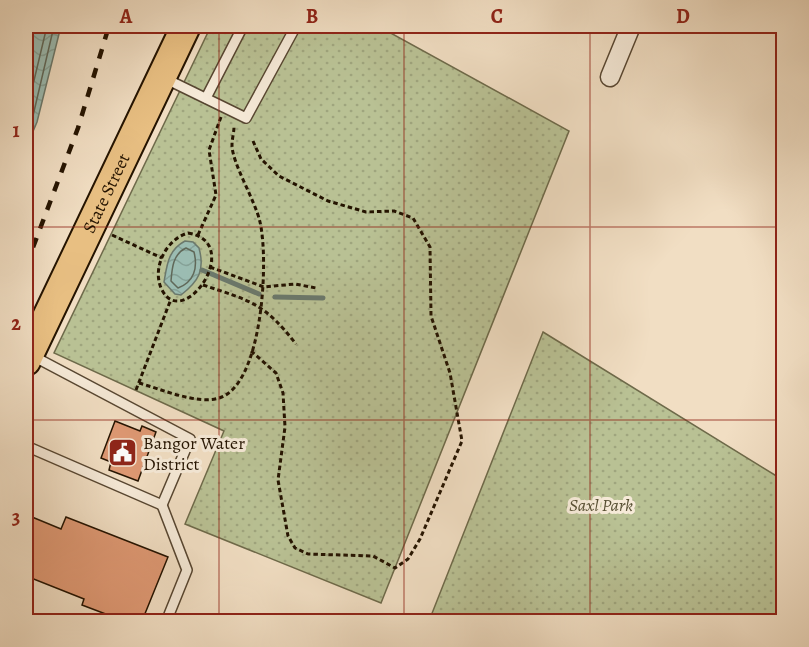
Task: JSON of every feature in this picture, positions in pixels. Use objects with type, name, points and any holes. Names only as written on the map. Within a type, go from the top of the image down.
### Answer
[{"type":"main road","name":"State Street","points":[[27,358],[186,26]]},
{"type":"street","points":[[610,77],[631,26]]},
{"type":"lane","points":[[206,98],[243,26]]},
{"type":"lane","points":[[161,77],[246,118],[296,26]]},
{"type":"lane","points":[[27,358],[190,439],[162,505],[187,570],[166,621]]},
{"type":"lane","points":[[26,446],[162,505]]},
{"type":"path","points":[[198,235],[216,195],[209,150],[225,107]]},
{"type":"path","points":[[139,382],[187,397],[217,399],[233,392],[243,378],[261,306],[265,252],[260,221],[231,146],[237,113]]},
{"type":"path","points":[[251,351],[276,373],[283,393],[285,427],[278,480],[288,536],[295,548],[308,554],[373,556],[395,568],[408,559],[420,539],[462,441],[450,373],[430,316],[430,247],[413,218],[394,211],[366,212],[328,201],[279,176],[261,159],[253,141]]},
{"type":"path","points":[[188,233],[198,235],[207,243],[211,255],[206,281],[190,298],[180,301],[171,299],[163,292],[159,282],[162,258],[168,245],[177,236],[188,233]]},
{"type":"path","points":[[110,234],[162,258]]},
{"type":"path","points":[[209,268],[264,287],[295,284],[316,288]]},
{"type":"path","points":[[203,285],[261,306],[278,321],[296,344]]},
{"type":"path","points":[[136,390],[171,299]]},
{"type":"green space","points":[[211,26],[378,26],[569,131],[381,603],[185,524],[224,431],[54,353]]},
{"type":"green space","name":"Saxl Park","points":[[543,332],[783,480],[783,621],[429,621]]},
{"type":"water","points":[[26,26],[61,26],[37,122],[26,148]]},
{"type":"water","points":[[185,241],[193,242],[199,248],[201,269],[196,280],[181,295],[175,294],[164,282],[167,264],[172,253]]},
{"type":"building","points":[[115,421],[140,431],[142,426],[156,432],[138,481],[109,470],[111,462],[101,458]]},
{"type":"building","points":[[32,517],[61,529],[66,517],[168,557],[142,621],[124,621],[82,605],[84,599],[26,576],[26,532]]},
{"type":"waterway","points":[[202,270],[259,294]]},
{"type":"waterway","points":[[275,297],[323,298]]},
{"type":"railway","points":[[26,266],[78,128],[109,26]]},
{"type":"place","name":"Bangor Water District","points":[[122,453]]}]
